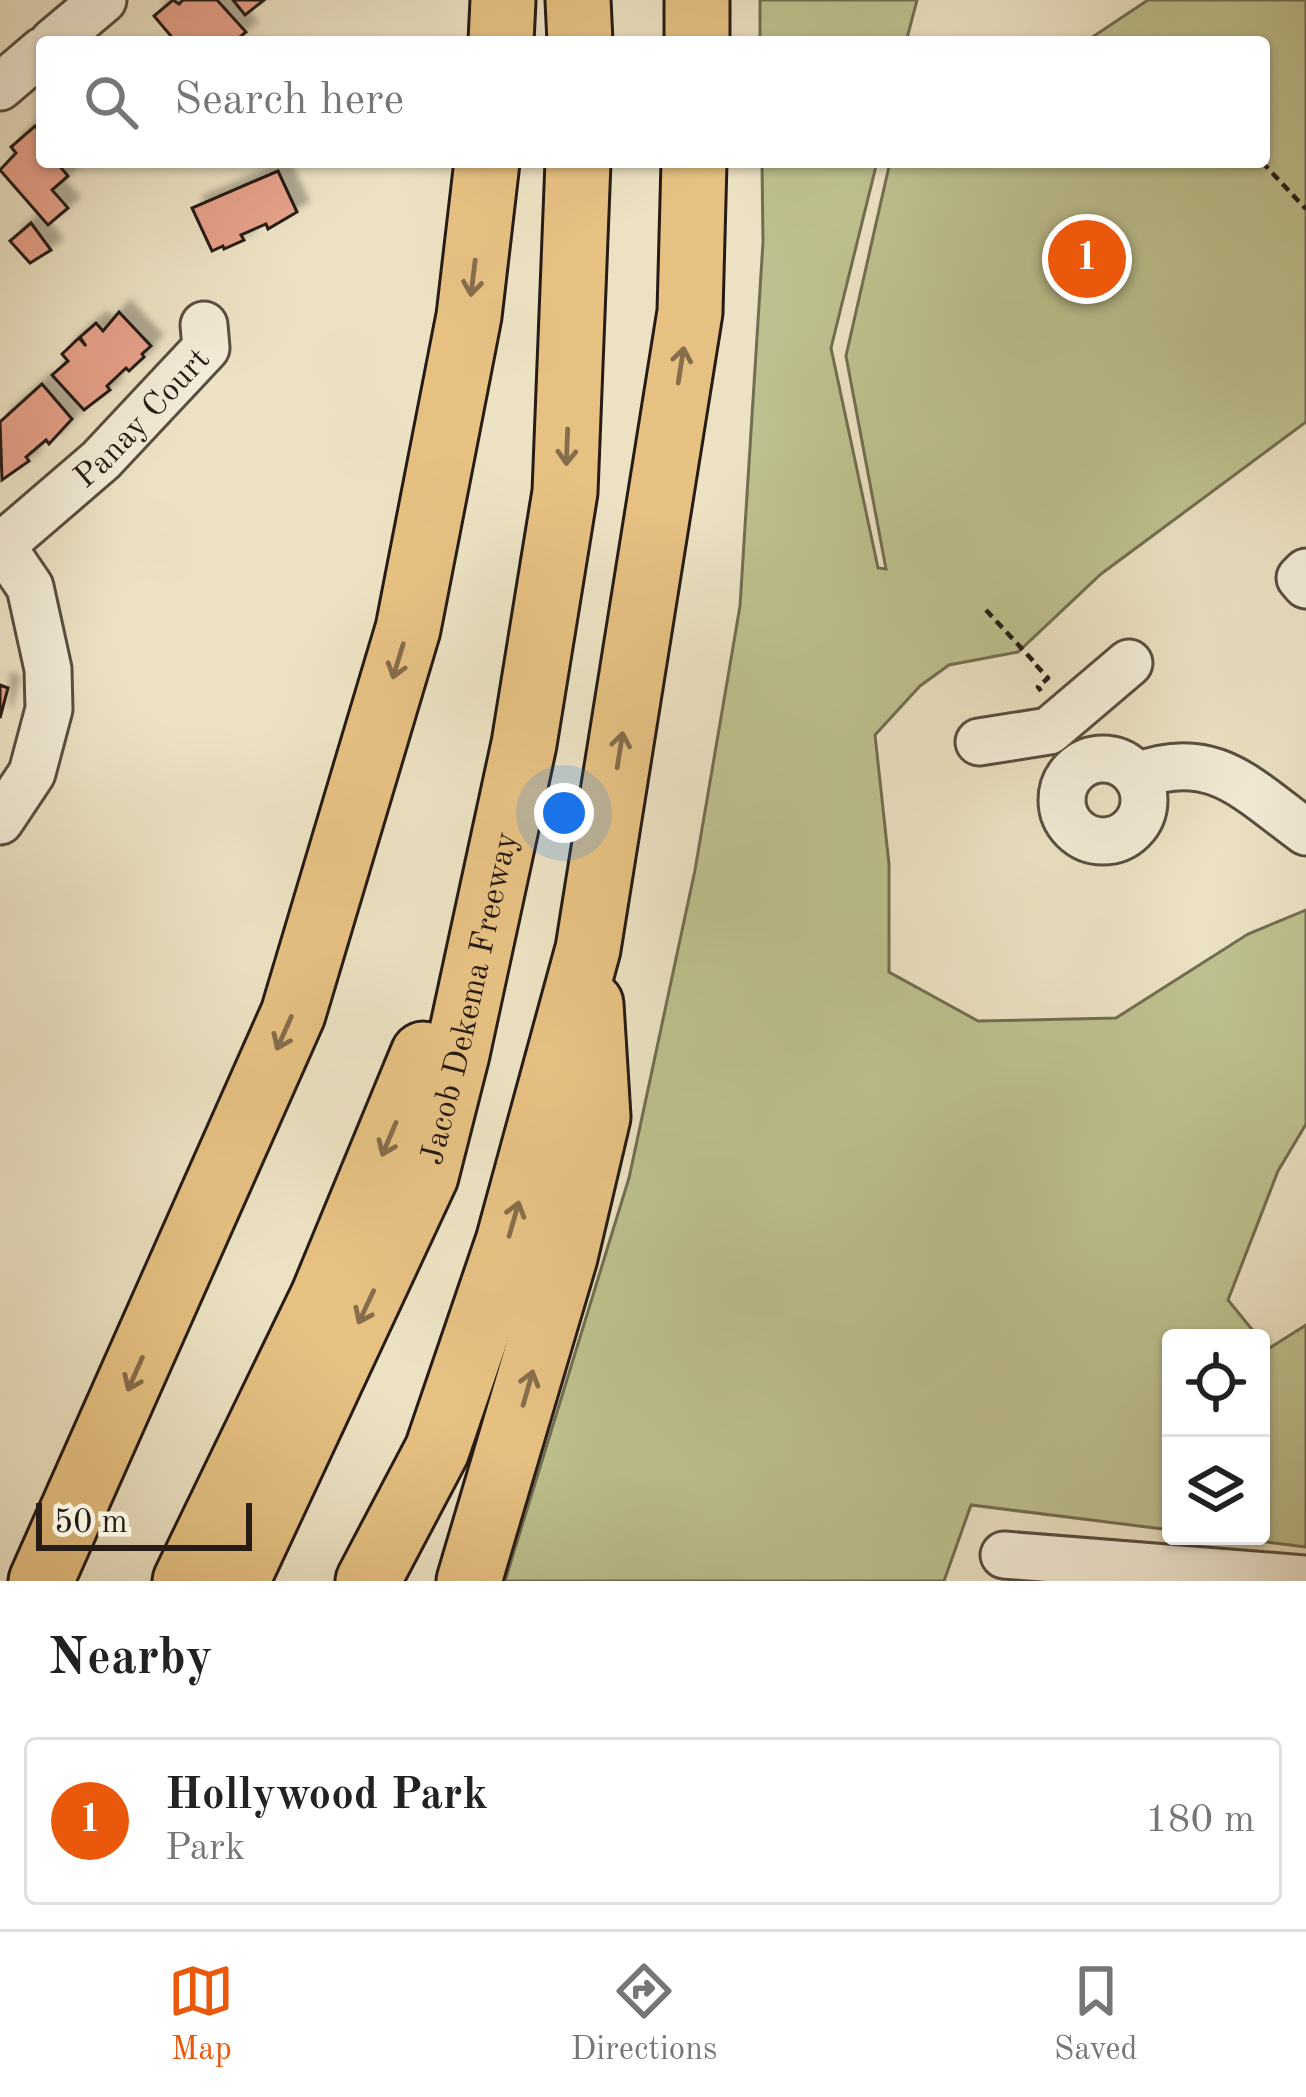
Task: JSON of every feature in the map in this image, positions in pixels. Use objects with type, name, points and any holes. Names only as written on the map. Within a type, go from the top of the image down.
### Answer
[{"type":"highway","points":[[501,36],[503,0]]},
{"type":"highway","points":[[578,0],[580,36]]},
{"type":"highway","points":[[698,0],[698,36]]},
{"type":"highway","points":[[41,1581],[293,1014],[407,629],[469,316],[487,168]]},
{"type":"highway","name":"Jacob Dekema Freeway","points":[[237,1581],[426,1176],[524,744],[565,492],[578,168]]},
{"type":"highway","points":[[392,1581],[508,1242],[588,949],[690,311],[694,168]]},
{"type":"highway","points":[[185,1581],[323,1296],[496,874]]},
{"type":"highway","points":[[469,1581],[565,1257],[598,1117],[588,949]]},
{"type":"highway","points":[[368,1581],[437,1450]]},
{"type":"street","points":[[60,36],[103,0]]},
{"type":"street","points":[[0,87],[36,56]]},
{"type":"street","name":"Panay Court","points":[[1,546],[101,460],[206,348],[204,325]]},
{"type":"street","points":[[0,820],[32,773],[49,709],[48,669],[30,587],[1,546]]},
{"type":"street","points":[[1306,572],[1300,578],[1306,585]]},
{"type":"street","points":[[979,742],[1049,731],[1129,663]]},
{"type":"street","points":[[1049,731],[1078,767]]},
{"type":"street","points":[[1103,758],[1137,776],[1145,803],[1133,829],[1108,842],[1081,835],[1064,814],[1064,788],[1078,767],[1103,758]]},
{"type":"street","points":[[1137,776],[1168,764],[1199,765],[1227,775],[1306,832]]},
{"type":"street","points":[[1004,1556],[1306,1580]]},
{"type":"path","points":[[1268,168],[1306,209]]},
{"type":"path","points":[[986,610],[1037,665]]},
{"type":"green space","points":[[760,0],[917,0],[908,36],[760,36]]},
{"type":"green space","points":[[1148,0],[1306,0],[1306,422],[1101,574],[1018,652],[949,665],[920,686],[875,735],[889,864],[889,972],[978,1021],[1116,1018],[1248,934],[1306,910],[1306,1124],[1278,1171],[1228,1300],[1252,1329],[1162,1329],[1162,1529],[971,1505],[944,1581],[505,1581],[629,1178],[695,870],[740,606],[763,242],[762,168],[876,168],[831,348],[878,568],[886,569],[846,356],[889,168],[1270,168],[1270,36],[1094,36]]},
{"type":"green space","points":[[1306,1325],[1306,1547],[1270,1542],[1270,1348]]},
{"type":"building","points":[[173,0],[179,4],[217,0],[246,32],[241,36],[171,36],[154,16]]},
{"type":"building","points":[[233,0],[264,0],[245,15]]},
{"type":"building","points":[[35,126],[36,168],[61,168],[68,176],[52,190],[68,208],[48,225],[0,170],[16,153],[11,147]]},
{"type":"building","points":[[278,171],[297,212],[212,251],[192,208]]},
{"type":"building","points":[[31,223],[51,250],[30,263],[10,241]]},
{"type":"building","points":[[119,312],[151,346],[84,410],[52,375],[68,361],[62,354],[79,338],[86,346],[80,337],[96,323],[103,331]]},
{"type":"building","points":[[42,384],[72,419],[49,444],[46,440],[26,457],[29,461],[2,480],[0,422]]},
{"type":"building","points":[[0,685],[8,688],[0,718]]},
{"type":"place","name":"Hollywood Park","points":[[1087,259]]}]
